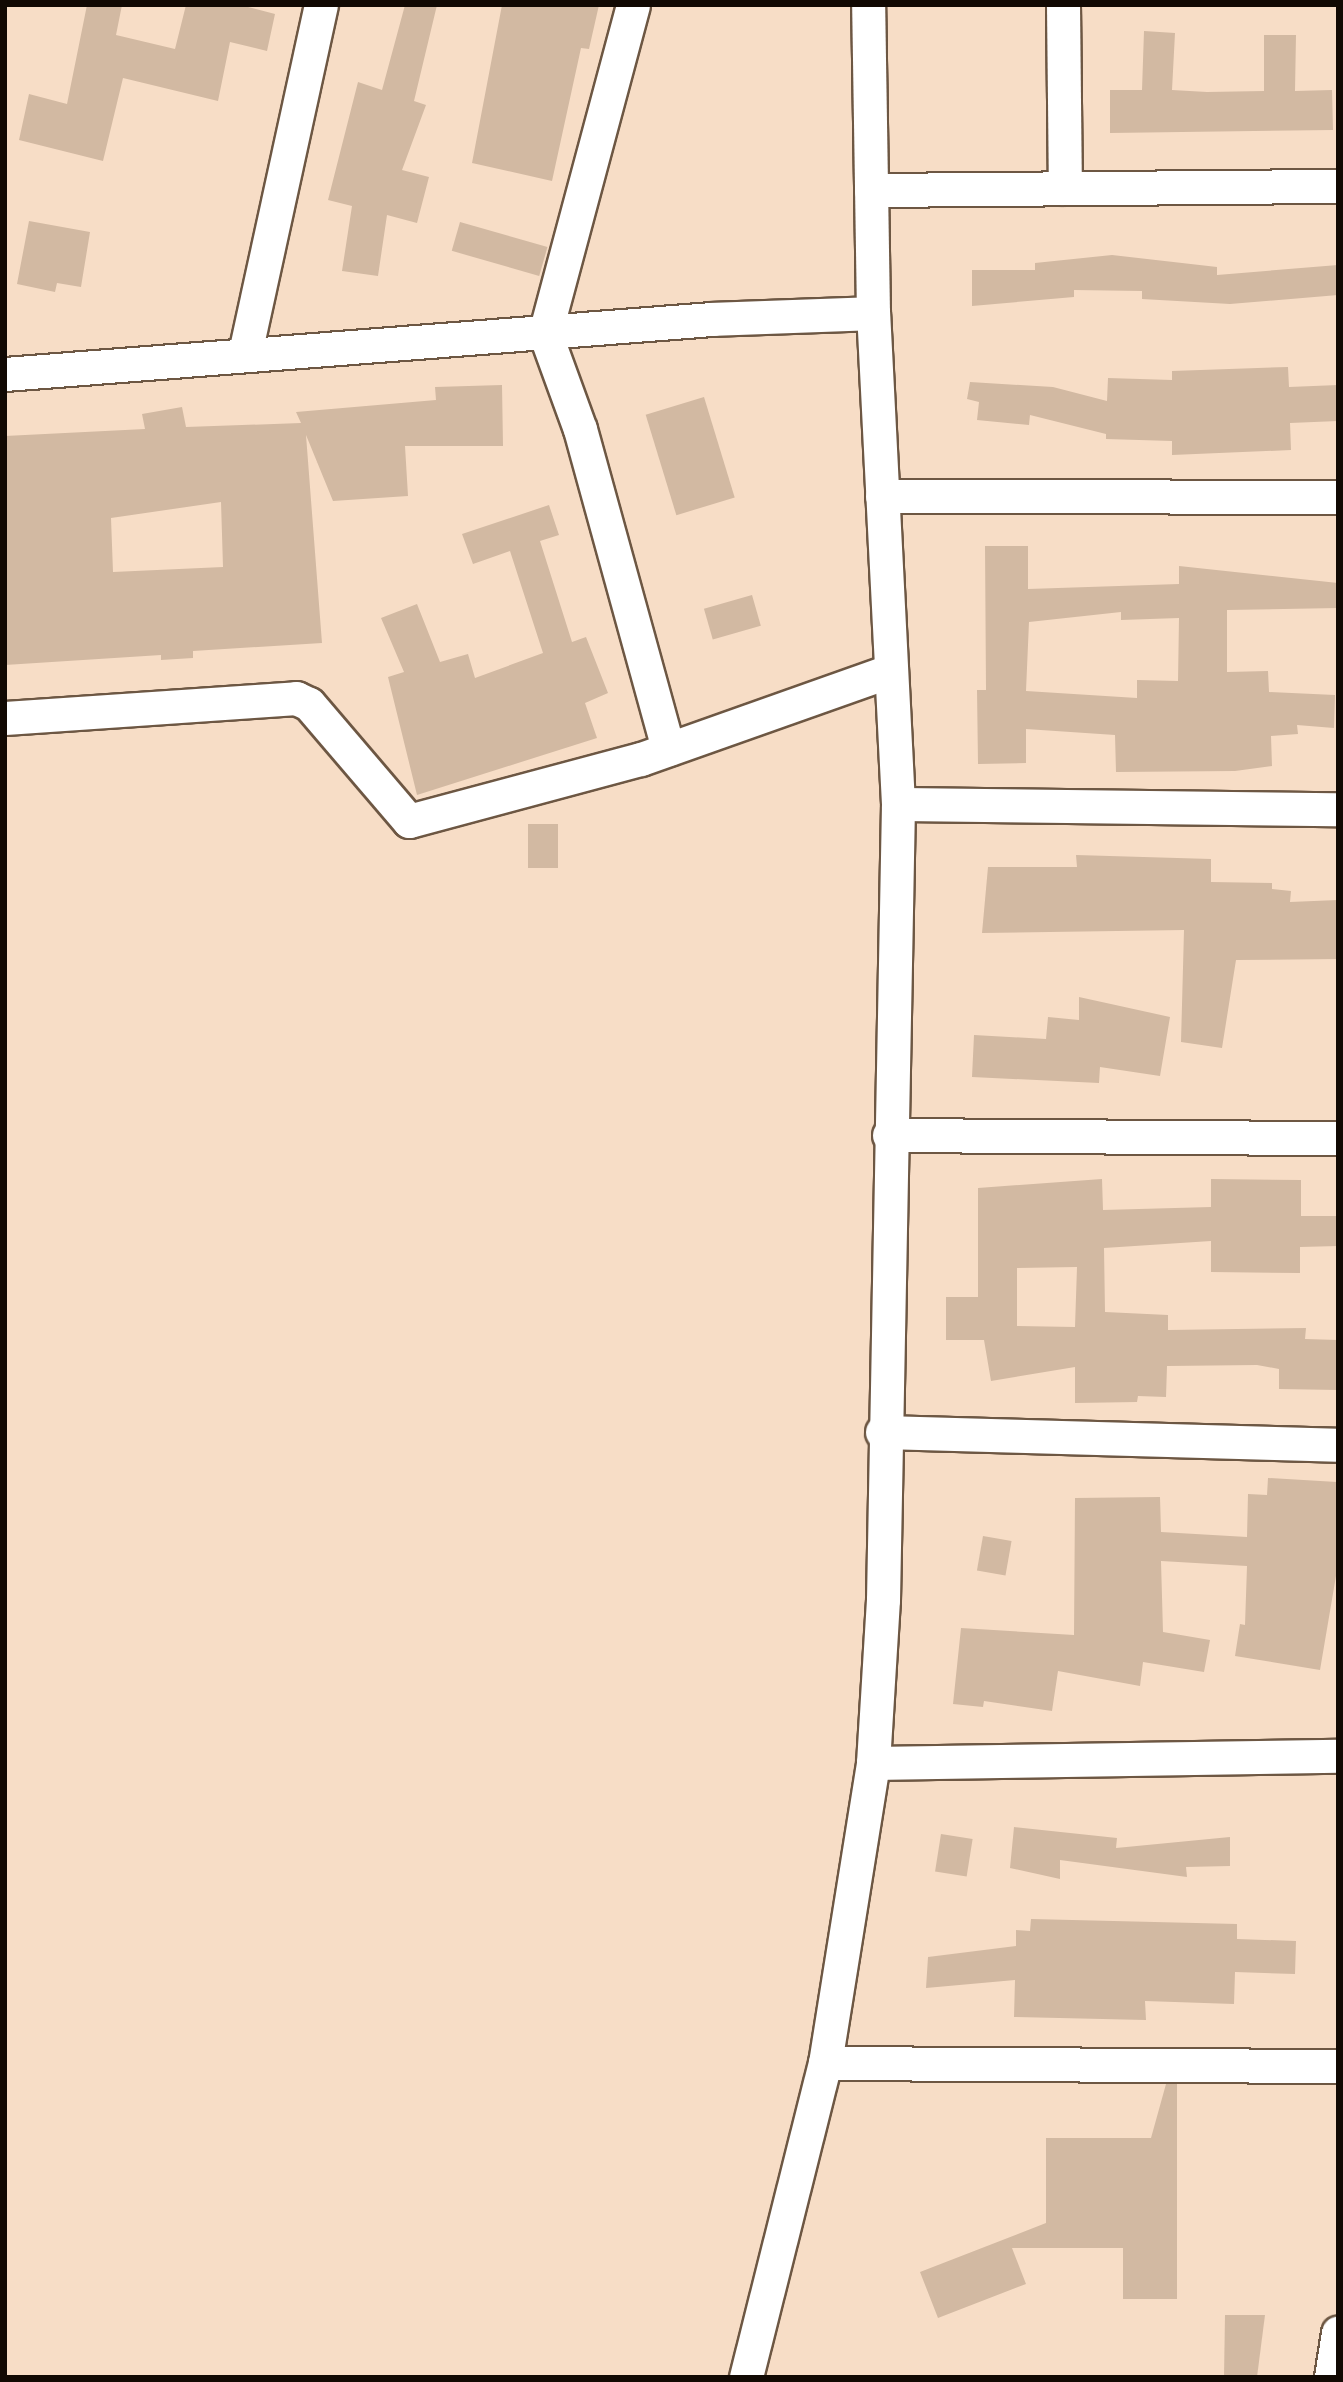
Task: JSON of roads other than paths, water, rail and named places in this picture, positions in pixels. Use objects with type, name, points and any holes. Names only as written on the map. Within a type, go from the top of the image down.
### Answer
[{"type":"street","points":[[245,353],[321,5]]},
{"type":"street","points":[[633,5],[545,333],[580,429],[668,748]]},
{"type":"street","points":[[746,2377],[825,2063],[873,1763],[883,1600],[882,1433],[898,804],[873,313],[868,5]]},
{"type":"street","points":[[1063,5],[1065,188]]},
{"type":"street","points":[[871,190],[1338,186]]},
{"type":"street","points":[[5,374],[245,353],[873,313]]},
{"type":"street","points":[[882,496],[1338,497]]},
{"type":"street","points":[[5,718],[296,698],[309,704],[409,821],[548,788],[890,671]]},
{"type":"street","points":[[898,804],[1338,809]]},
{"type":"street","points":[[889,1135],[1338,1138]]},
{"type":"street","points":[[882,1433],[1338,1445]]},
{"type":"street","points":[[873,1763],[1338,1756]]},
{"type":"street","points":[[825,2063],[1338,2066]]},
{"type":"street","points":[[1331,2377],[1338,2333]]}]
